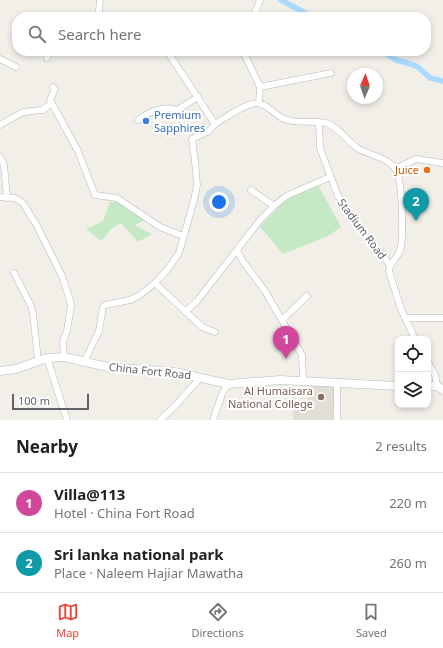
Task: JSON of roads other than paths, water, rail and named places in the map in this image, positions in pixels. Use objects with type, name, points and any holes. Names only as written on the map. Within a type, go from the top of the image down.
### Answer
[{"type":"street","points":[[100,0],[100,12]]},
{"type":"street","points":[[255,12],[260,0]]},
{"type":"street","points":[[170,56],[215,124]]},
{"type":"street","points":[[245,56],[260,87],[259,103]]},
{"type":"street","points":[[0,59],[16,67]]},
{"type":"street","points":[[260,87],[331,73]]},
{"type":"street","points":[[53,87],[55,89],[50,100],[78,151],[95,195],[117,198],[160,227],[183,236]]},
{"type":"street","points":[[138,120],[163,108],[177,110],[198,97]]},
{"type":"street","points":[[0,125],[23,112],[31,113],[42,110],[52,103]]},
{"type":"street","points":[[84,362],[99,331],[103,307],[105,305],[122,303],[135,298],[155,283],[167,270],[179,253],[197,185],[192,139],[209,131],[215,124],[246,106],[259,103],[278,116],[290,121],[327,123],[358,148],[385,160],[395,169],[398,174],[401,205],[402,243],[400,252],[390,266],[390,277],[405,318],[414,336]]},
{"type":"street","name":"Stadium Road","points":[[319,122],[320,148],[338,196],[348,213],[390,266]]},
{"type":"street","points":[[0,157],[4,166],[7,198]]},
{"type":"street","points":[[395,169],[416,159],[443,163]]},
{"type":"street","points":[[185,312],[197,302],[261,219],[274,206],[286,196],[330,177]]},
{"type":"street","points":[[251,190],[274,206]]},
{"type":"street","points":[[0,197],[15,198],[23,203],[37,226],[62,276],[70,300],[67,331],[63,341],[64,357]]},
{"type":"street","points":[[237,250],[242,260],[265,291],[302,355],[303,380]]},
{"type":"street","points":[[14,273],[33,313],[38,360]]},
{"type":"street","points":[[155,283],[202,327],[215,332]]},
{"type":"street","points":[[282,320],[307,296]]},
{"type":"street","points":[[405,318],[443,318]]},
{"type":"street","name":"China Fort Road","points":[[0,371],[16,369],[47,358],[64,357],[108,367],[175,372],[228,384],[280,380],[303,380],[395,386]]},
{"type":"street","points":[[47,358],[67,420]]},
{"type":"street","points":[[431,368],[440,388]]},
{"type":"street","points":[[160,420],[201,377]]},
{"type":"street","points":[[337,382],[337,420]]},
{"type":"street","points":[[213,420],[222,394],[228,384]]},
{"type":"waterway","points":[[281,0],[304,12]]},
{"type":"waterway","points":[[390,56],[396,60],[414,65],[430,78],[443,81]]},
{"type":"place","name":"Premium Sapphires","points":[[146,121]]},
{"type":"place","name":"Juice","points":[[427,170]]},
{"type":"place","name":"Sri lanka national park","points":[[416,221]]},
{"type":"place","name":"Villa@113","points":[[286,359]]},
{"type":"place","name":"Al Humaisara National College","points":[[321,397]]}]
